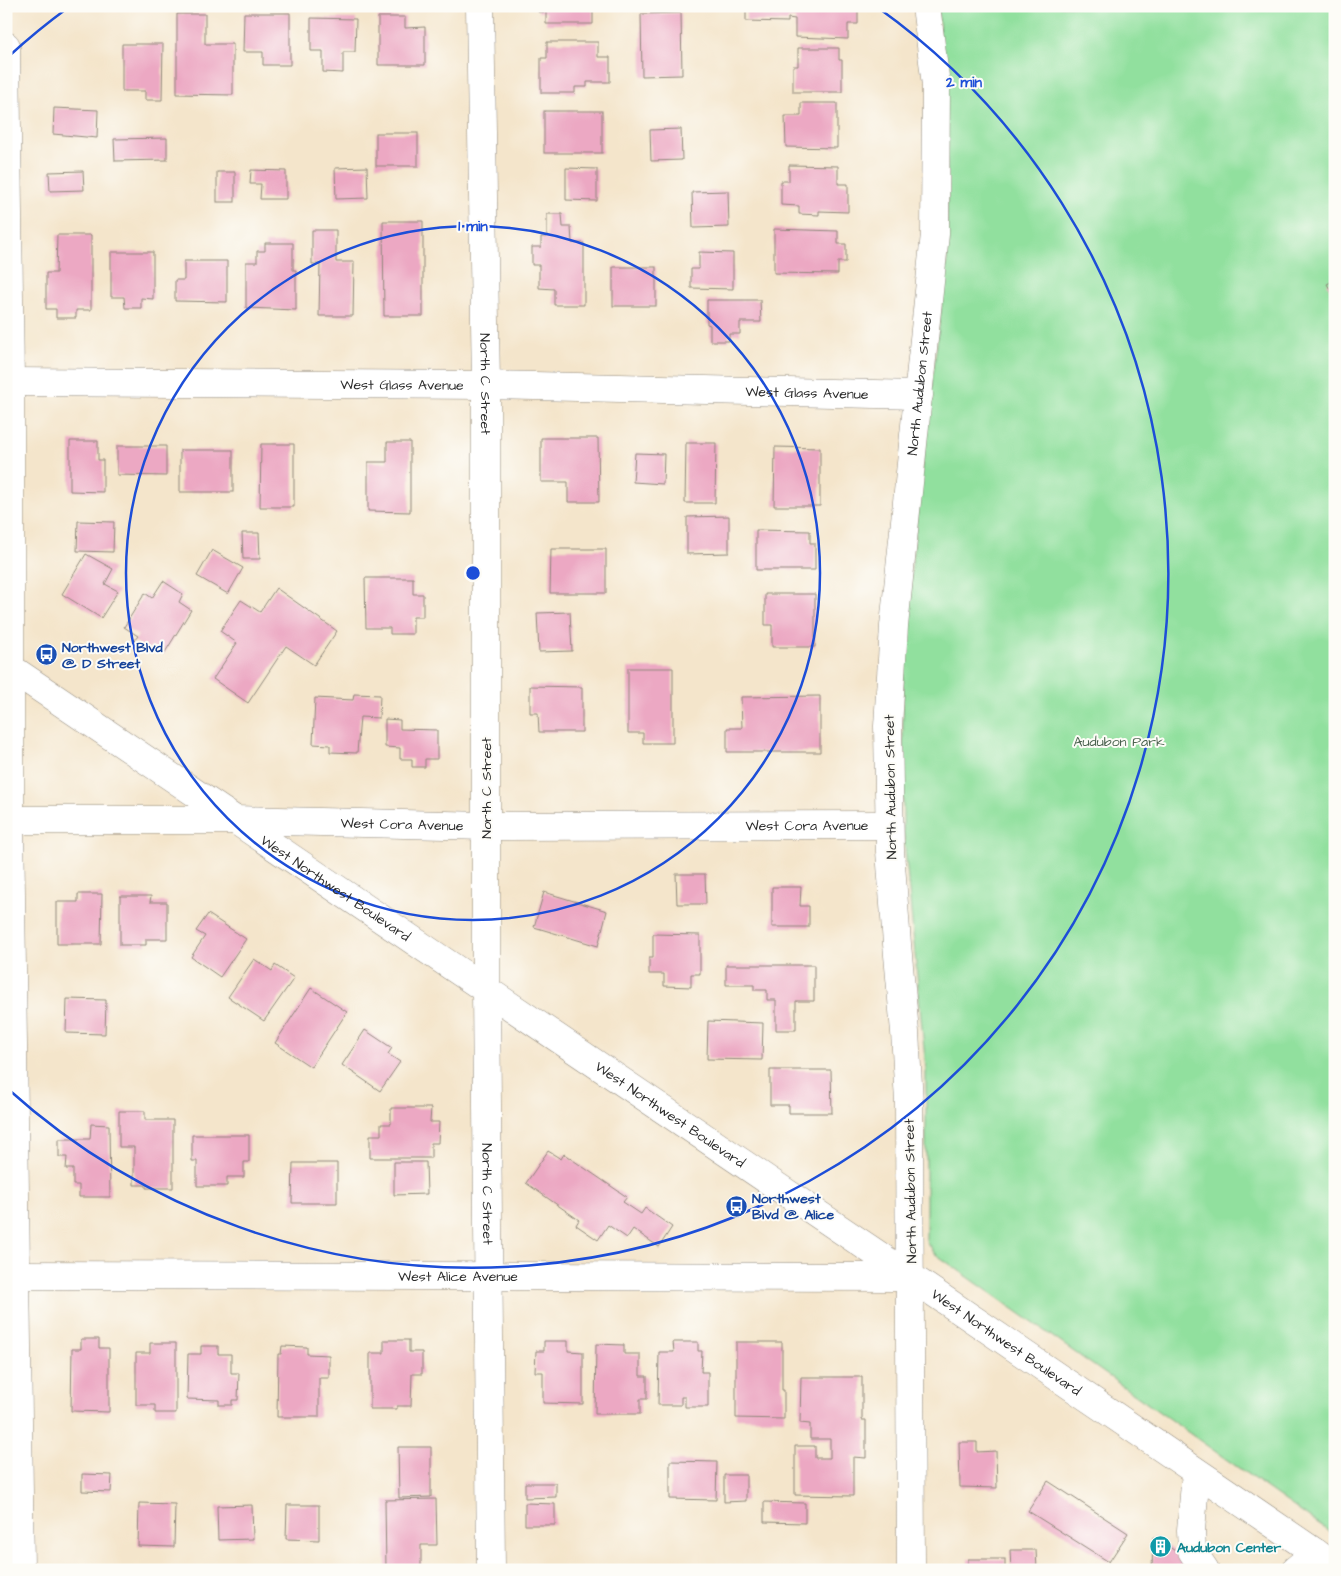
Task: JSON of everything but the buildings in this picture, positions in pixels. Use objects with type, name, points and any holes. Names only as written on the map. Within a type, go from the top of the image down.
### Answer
[{"type":"street","name":"North C Street","points":[[480,6],[486,385],[486,990],[491,1570]]},
{"type":"street","name":"North Audubon Street","points":[[911,1570],[908,1065],[896,944],[889,825],[888,726],[894,626],[935,234],[936,85],[926,6]]},
{"type":"street","points":[[6,46],[8,820],[12,1275],[20,1570]]},
{"type":"street","name":"West Glass Avenue","points":[[8,382],[486,385],[919,395]]},
{"type":"street","name":"West Northwest Boulevard","points":[[8,666],[1196,1472],[1315,1563]]},
{"type":"street","name":"West Cora Avenue","points":[[8,820],[235,820],[486,826],[889,825]]},
{"type":"street","name":"West Alice Avenue","points":[[12,1275],[910,1277]]},
{"type":"street","points":[[1196,1472],[1191,1530],[1192,1551],[1205,1570]]},
{"type":"green space","name":"Audubon Park","points":[[938,6],[1335,6],[1335,1536],[934,1253],[926,1241],[926,1070],[903,827],[903,655],[920,483],[947,261],[947,144]]},
{"type":"place","name":"Northwest Blvd @ D Street","points":[[46,655]]},
{"type":"place","name":"Northwest Blvd @ Alice","points":[[736,1206]]},
{"type":"place","name":"Audubon Center","points":[[1161,1547]]}]
